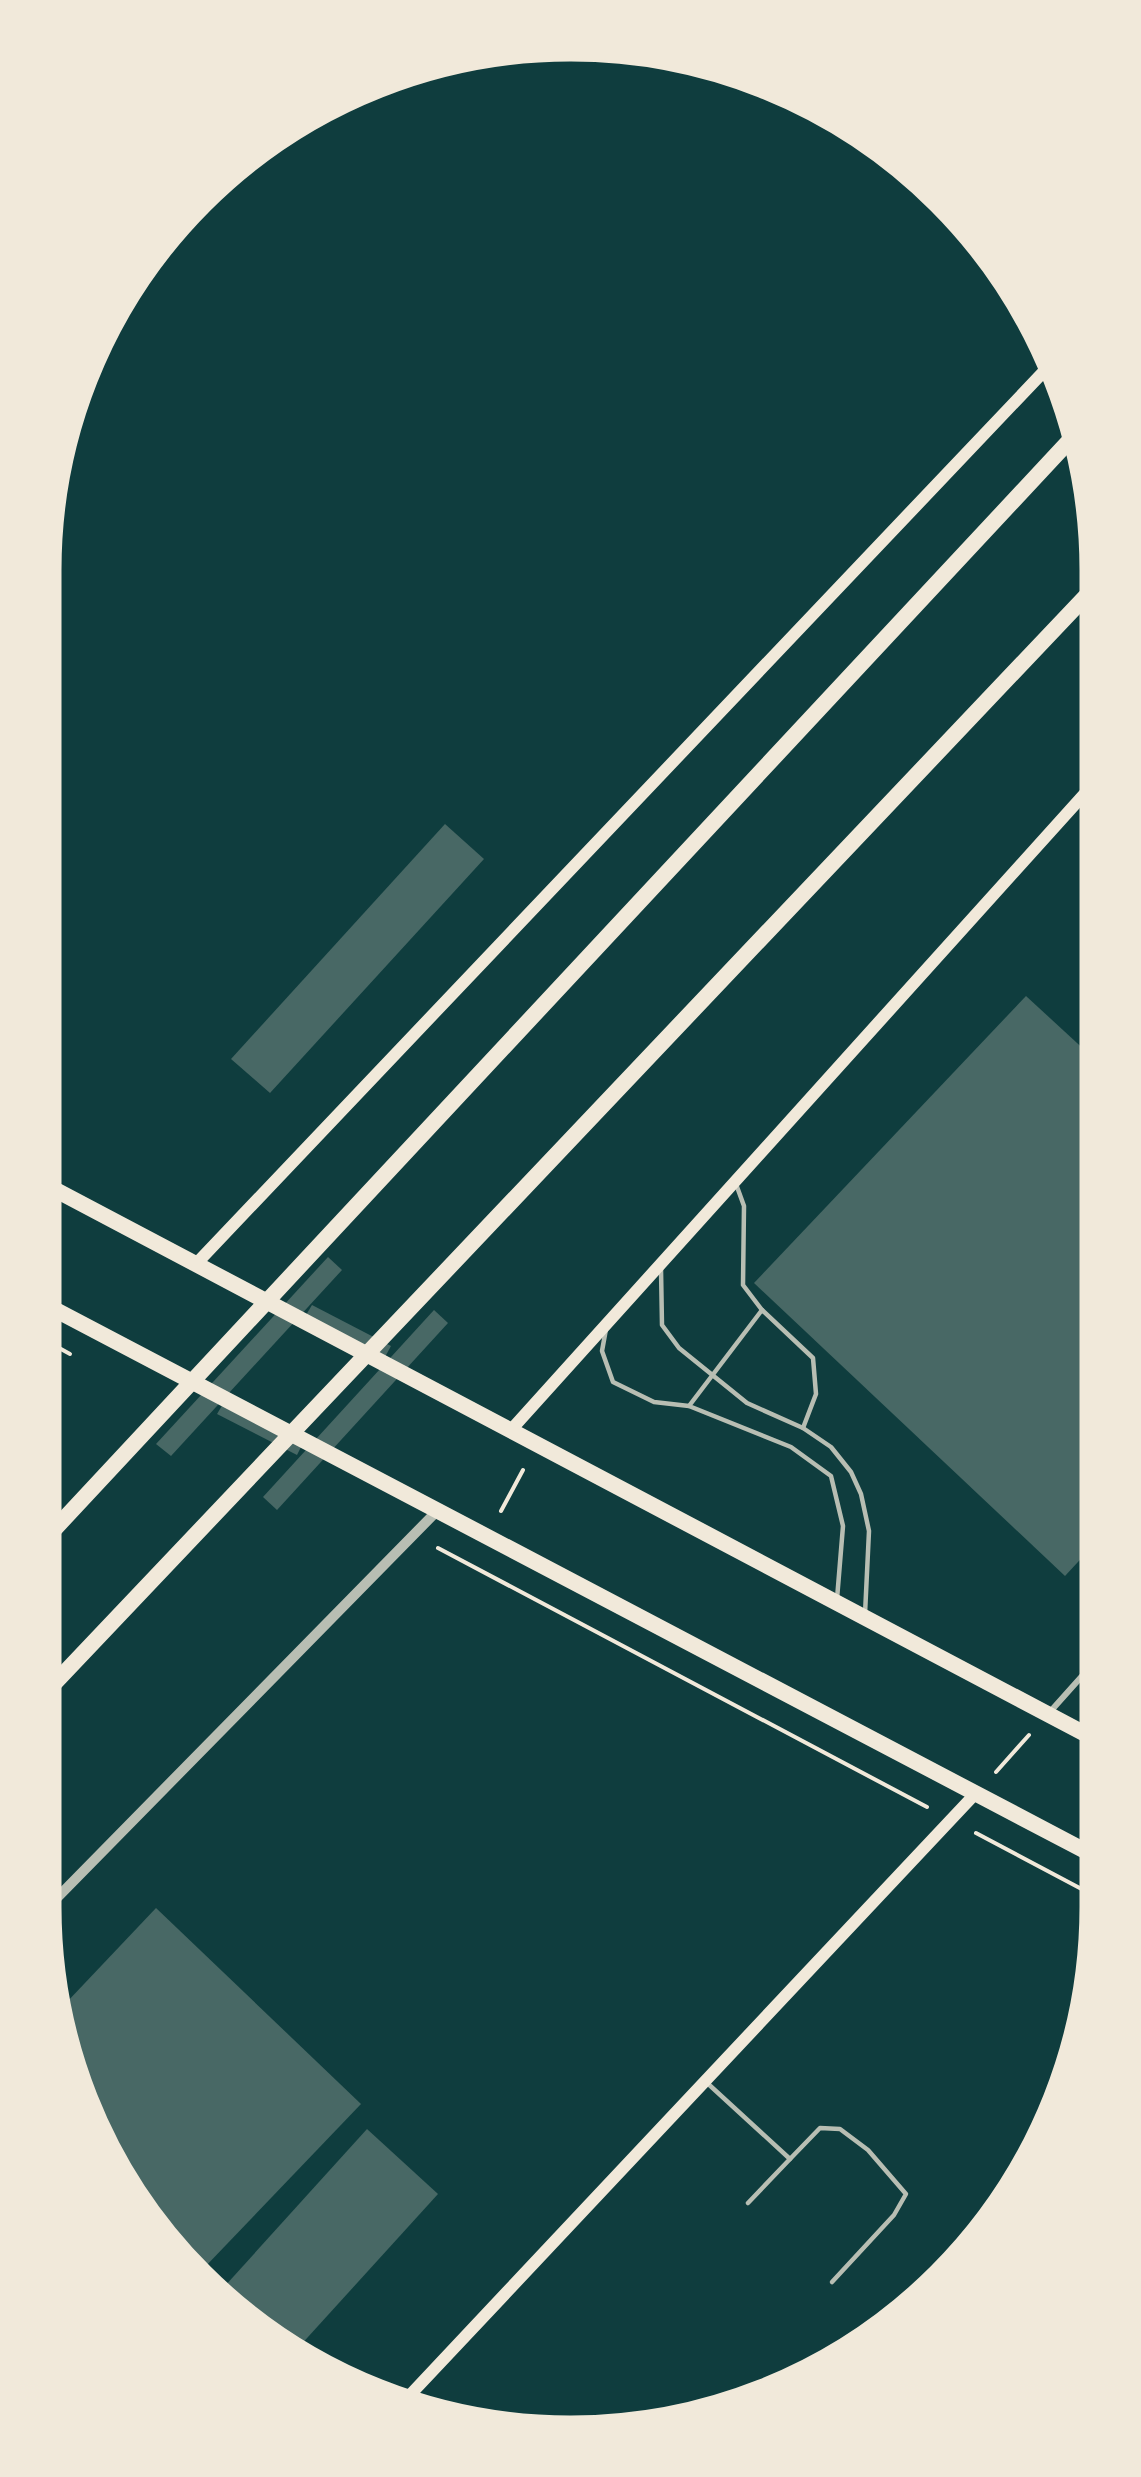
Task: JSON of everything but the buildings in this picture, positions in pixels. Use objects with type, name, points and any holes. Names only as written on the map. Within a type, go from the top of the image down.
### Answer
[{"type":"highway","points":[[60,1523],[1065,445]]},
{"type":"highway","points":[[60,1677],[1081,601]]},
{"type":"highway","points":[[60,1191],[1081,1732]]},
{"type":"highway","points":[[60,1312],[1081,1849]]},
{"type":"main road","points":[[196,1264],[1041,374]]},
{"type":"main road","points":[[511,1430],[1081,798]]},
{"type":"main road","points":[[413,2392],[976,1793]]},
{"type":"street","points":[[60,1895],[437,1511]]},
{"type":"street","points":[[1048,1715],[1081,1677]]},
{"type":"lane","points":[[735,1182],[744,1206],[742,1285],[762,1310],[813,1358],[816,1394],[803,1428]]},
{"type":"lane","points":[[661,1263],[662,1325],[679,1348],[713,1373],[747,1403],[803,1428],[831,1447],[851,1472],[861,1494],[869,1531],[864,1617]]},
{"type":"lane","points":[[688,1406],[762,1310]]},
{"type":"lane","points":[[607,1323],[602,1351],[613,1382],[654,1402],[688,1406],[791,1447],[831,1476],[843,1526],[837,1602]]},
{"type":"lane","points":[[705,2081],[790,2159]]},
{"type":"lane","points":[[748,2203],[820,2128],[840,2129],[868,2150],[906,2194],[894,2215],[832,2282]]},
{"type":"path","points":[[487,1537],[537,1443]]},
{"type":"path","points":[[471,1568],[916,1801]]},
{"type":"path","points":[[976,1793],[1048,1715]]},
{"type":"path","points":[[982,1836],[1081,1889]]}]
